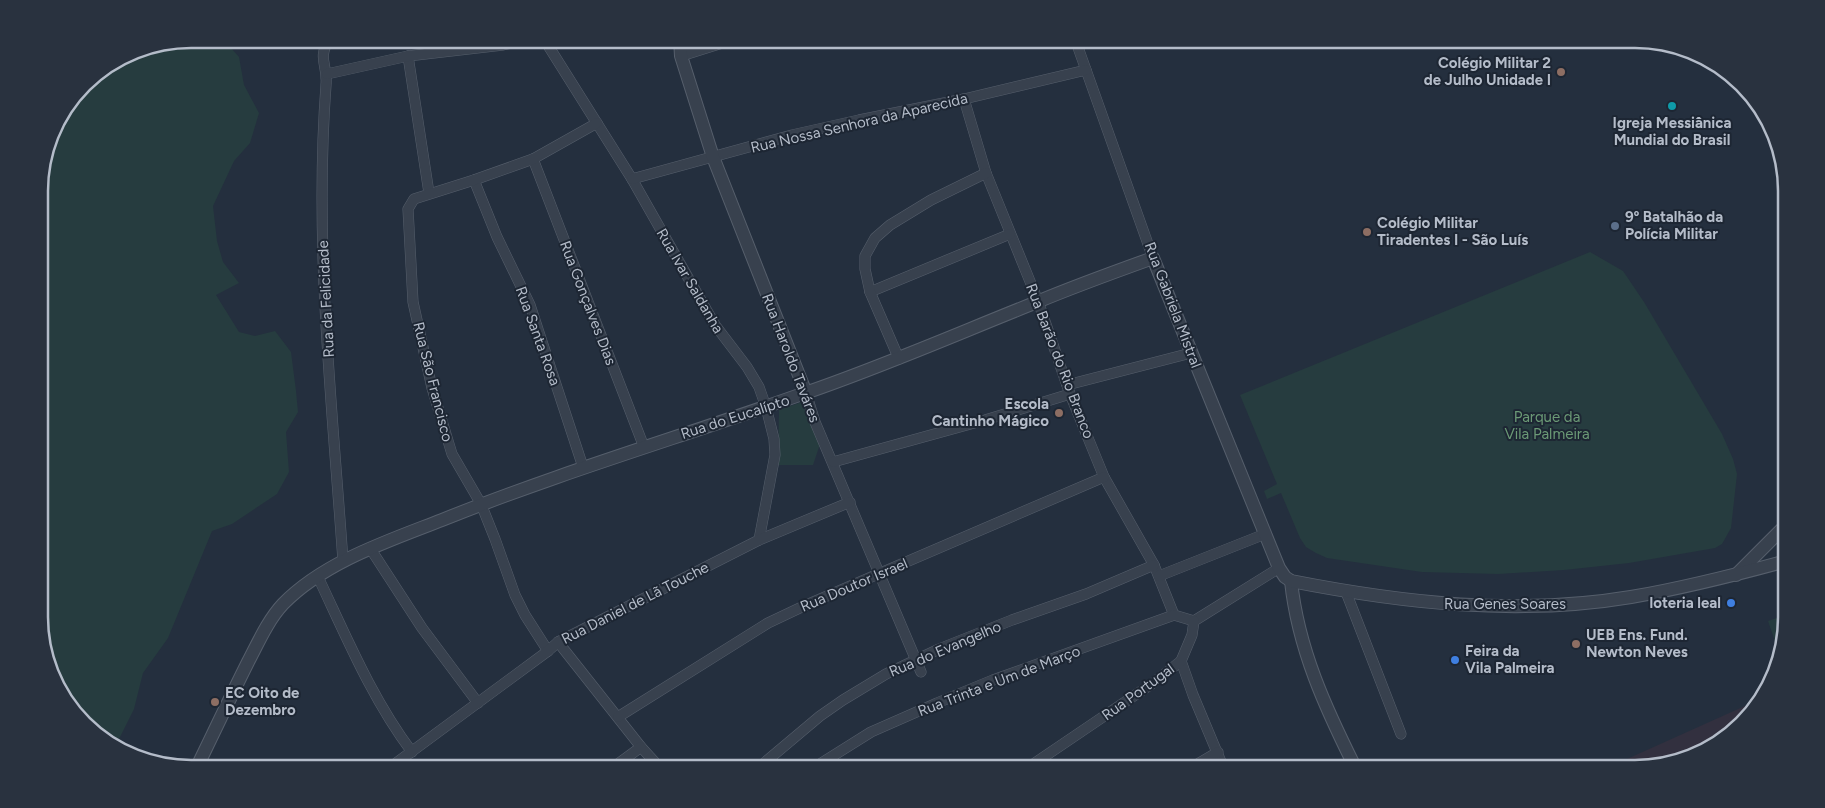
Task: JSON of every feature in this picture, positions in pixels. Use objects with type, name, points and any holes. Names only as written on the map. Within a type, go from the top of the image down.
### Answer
[{"type":"street","name":"Rua da Felicidade","points":[[324,47],[322,56],[327,74],[321,183],[323,249],[326,324],[343,561]]},
{"type":"street","points":[[327,74],[408,56],[486,47]]},
{"type":"street","name":"Rua Ivar Saldanha","points":[[549,47],[632,180],[714,325],[747,367],[758,387],[766,407],[774,439],[774,455],[758,540]]},
{"type":"street","name":"Rua Haroldo Taváres","points":[[680,47],[681,56],[714,157],[816,422],[921,672]]},
{"type":"street","points":[[681,56],[710,47]]},
{"type":"street","name":"Rua Gabriela Mistral","points":[[1078,47],[1153,258],[1279,568]]},
{"type":"street","points":[[408,56],[429,193],[474,180],[533,159],[597,124]]},
{"type":"street","name":"Rua Nossa Senhora da Aparecida","points":[[632,180],[821,128],[964,99],[1086,70]]},
{"type":"street","name":"Rua Barão do Rio Branco","points":[[964,99],[986,173],[1038,301],[1068,389],[1104,477],[1154,565],[1174,615]]},
{"type":"street","name":"Rua Gonçalves Dias","points":[[533,159],[644,447]]},
{"type":"street","points":[[899,359],[870,292],[865,268],[865,256],[875,238],[890,226],[931,200],[986,173]]},
{"type":"street","name":"Rua Santa Rosa","points":[[474,180],[497,237],[530,305],[583,467]]},
{"type":"street","name":"Rua São Francisco","points":[[429,193],[414,199],[408,210],[413,302],[432,388],[452,454],[480,504],[525,616],[548,651]]},
{"type":"street","points":[[870,292],[1010,234]]},
{"type":"street","name":"Rua do Eucalípto","points":[[200,760],[235,688],[272,619],[283,604],[318,577],[343,561],[370,548],[480,504],[583,467],[766,407],[899,359],[1038,301],[1153,258]]},
{"type":"street","points":[[833,462],[984,420],[1068,389],[1191,353]]},
{"type":"street","name":"Rua Doutor Israel","points":[[618,718],[768,623],[1104,477]]},
{"type":"street","name":"Rua Daniel de Lã Touche","points":[[401,760],[558,642],[758,540],[850,502]]},
{"type":"street","points":[[1736,574],[1778,533]]},
{"type":"street","points":[[1159,576],[1265,534]]},
{"type":"street","points":[[370,548],[422,628],[478,703]]},
{"type":"street","name":"Rua Genes Soares","points":[[1291,581],[1346,592],[1446,604],[1504,607],[1565,605],[1630,597],[1778,563]]},
{"type":"street","name":"Rua do Evangelho","points":[[768,760],[820,716],[886,674],[939,649],[1012,620],[1086,594],[1154,565]]},
{"type":"street","points":[[1174,615],[1194,622],[1279,568],[1285,577],[1291,581],[1298,628],[1310,667],[1328,713],[1352,760]]},
{"type":"street","points":[[318,577],[374,693],[397,732],[412,752]]},
{"type":"street","points":[[1346,592],[1402,734]]},
{"type":"street","name":"Rua Trinta e Um de Março","points":[[826,760],[871,732],[992,680],[1174,615]]},
{"type":"street","name":"Rua Portugal","points":[[1039,760],[1153,684],[1181,661],[1192,635],[1194,622]]},
{"type":"street","points":[[558,642],[652,760]]},
{"type":"street","points":[[1181,661],[1193,695],[1221,760]]},
{"type":"street","points":[[623,760],[641,747]]},
{"type":"street","points":[[1205,760],[1218,752]]},
{"type":"shaded area","points":[[1748,704],[1722,731],[1689,750],[1663,758],[1627,759]]},
{"type":"green space","points":[[190,47],[230,47],[239,57],[244,85],[259,113],[250,143],[234,161],[213,206],[217,241],[223,262],[239,283],[216,295],[239,332],[255,336],[275,331],[291,352],[298,412],[286,432],[289,472],[277,494],[232,524],[212,531],[168,638],[143,673],[134,709],[118,741],[103,731],[77,705],[67,689],[52,655],[49,637],[47,618],[48,181],[50,162],[58,136],[67,119],[89,89],[103,77],[136,58],[162,50]]},
{"type":"green space","name":"Parque da Vila Palmeira","points":[[1590,252],[1623,271],[1644,302],[1722,434],[1733,459],[1737,474],[1731,528],[1722,544],[1715,548],[1629,563],[1564,570],[1498,574],[1422,572],[1327,558],[1306,547],[1300,538],[1281,493],[1267,499],[1264,491],[1277,484],[1240,395]]},
{"type":"green space","points":[[805,401],[820,444],[813,465],[778,465],[779,410]]},
{"type":"green space","points":[[1778,618],[1775,642],[1768,621]]},
{"type":"place","name":"Colégio Militar 2 de Julho Unidade I","points":[[1561,72]]},
{"type":"place","name":"Igreja Messiânica Mundial do Brasil","points":[[1672,106]]},
{"type":"place","name":"9º Batalhão da Polícia Militar","points":[[1615,226]]},
{"type":"place","name":"Colégio Militar Tiradentes I - São Luís","points":[[1367,232]]},
{"type":"place","name":"Escola Cantinho Mágico","points":[[1059,413]]},
{"type":"place","name":"loteria leal","points":[[1731,603]]},
{"type":"place","name":"UEB Ens. Fund. Newton Neves","points":[[1576,644]]},
{"type":"place","name":"Feira da Vila Palmeira","points":[[1455,660]]},
{"type":"place","name":"EC Oito de Dezembro","points":[[215,702]]}]
